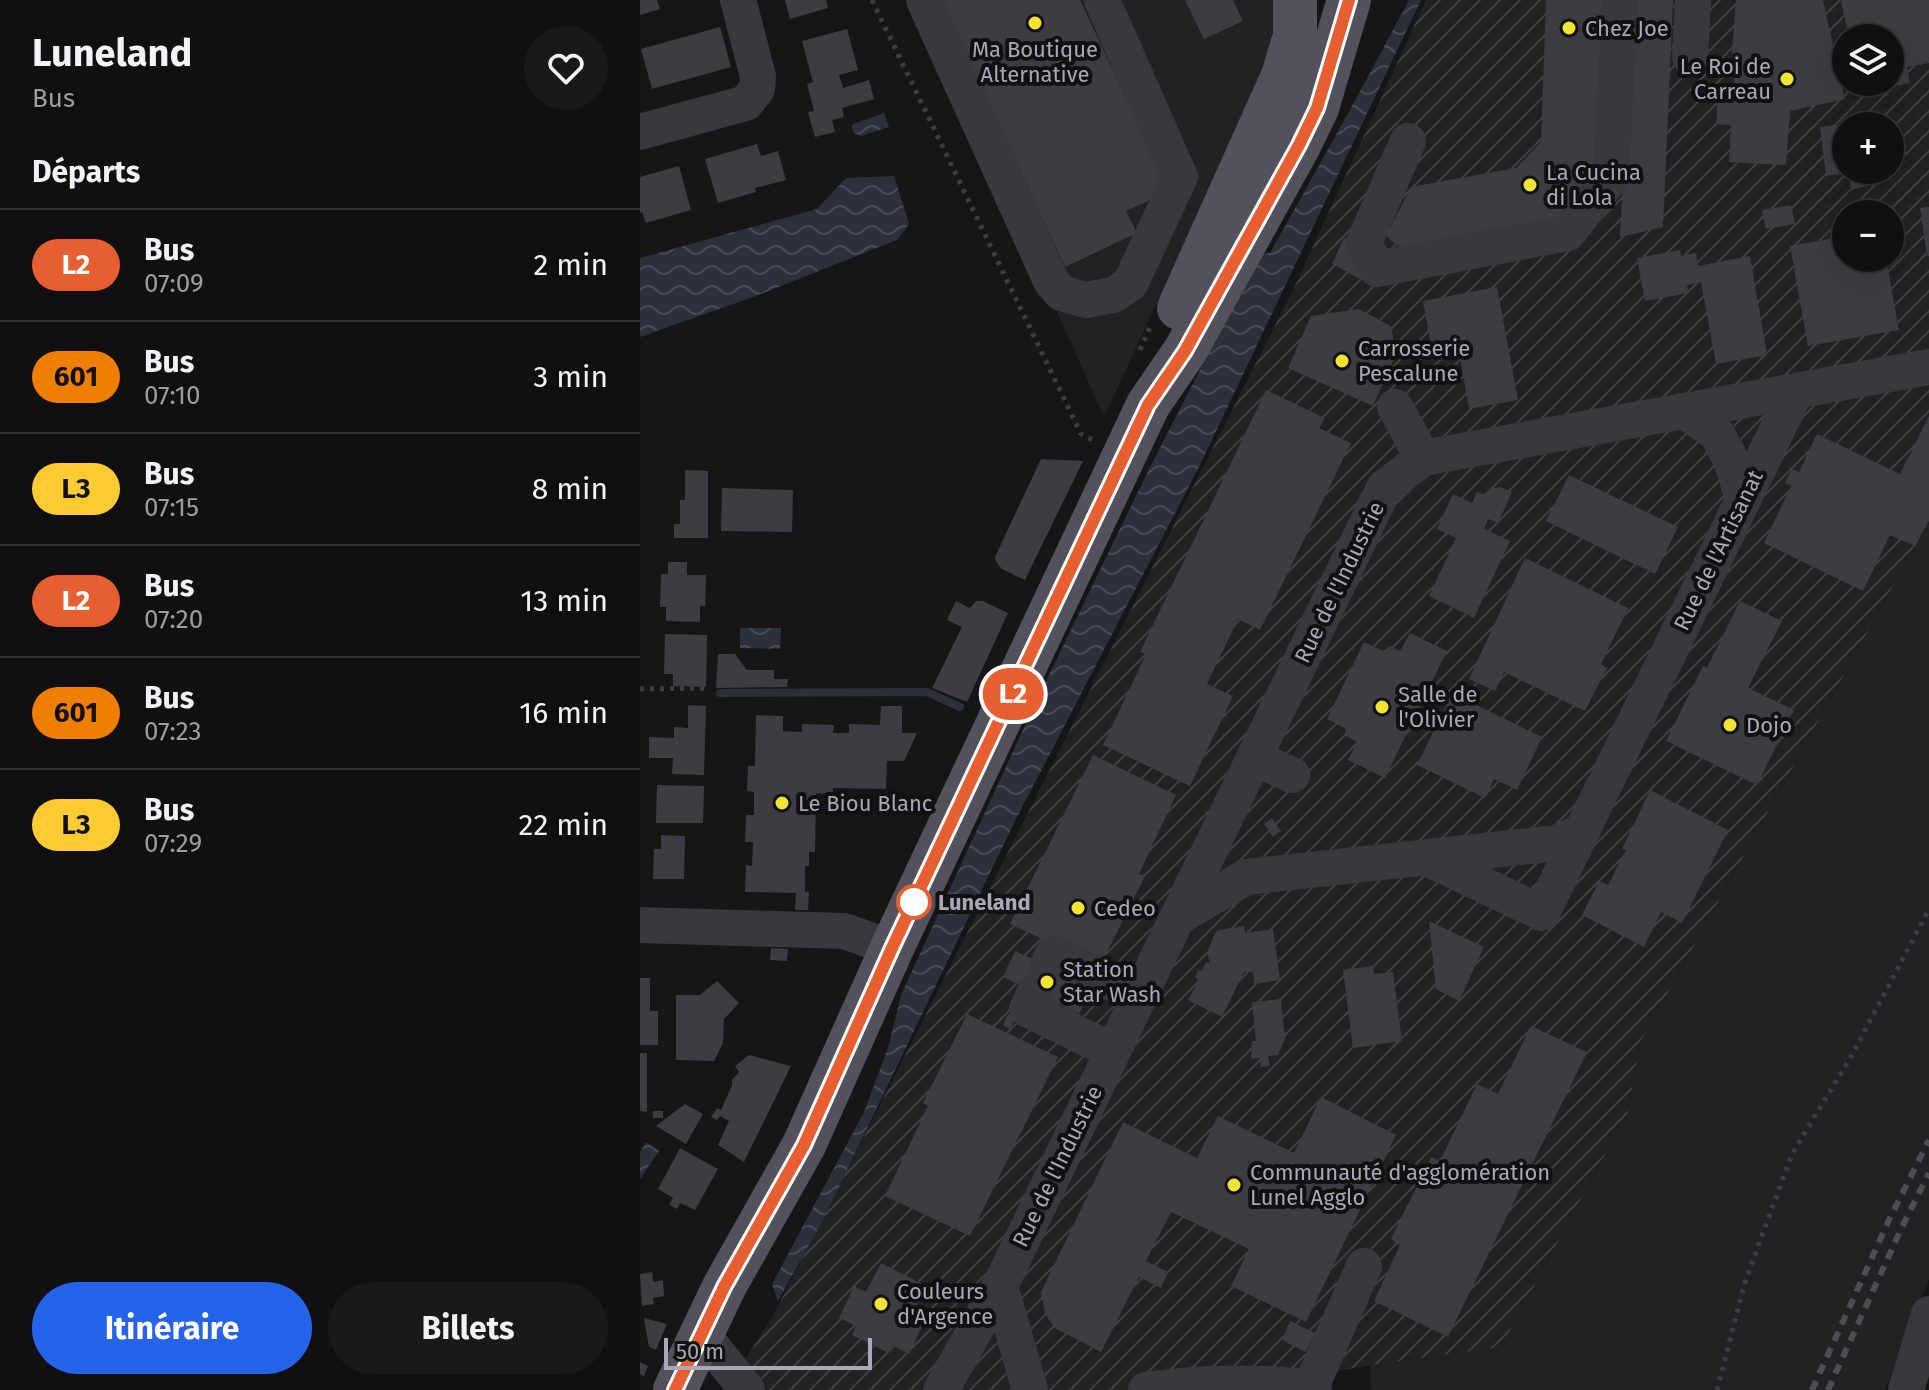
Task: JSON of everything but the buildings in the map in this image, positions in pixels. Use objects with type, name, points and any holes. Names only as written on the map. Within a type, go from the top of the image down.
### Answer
[{"type":"main road","points":[[1148,405],[1164,341],[1283,76],[1295,36],[1295,0]]},
{"type":"main road","points":[[675,1390],[724,1287],[804,1145],[892,948],[1148,405],[1185,351],[1317,108],[1349,0]]},
{"type":"street","points":[[640,132],[746,103],[752,96],[757,89],[758,76],[738,0]]},
{"type":"street","points":[[924,0],[1051,281],[1061,293],[1086,300],[1113,295],[1130,284],[1180,177],[1102,0]]},
{"type":"street","points":[[1408,141],[1364,243],[1377,269],[1568,233],[1611,178],[1620,0]]},
{"type":"street","points":[[1690,57],[1693,0]]},
{"type":"street","points":[[1796,391],[1929,367]]},
{"type":"street","name":"Rue de l'Industrie","points":[[941,1390],[1000,1286],[1384,488],[1423,458],[1796,391]]},
{"type":"street","name":"Rue de l'Artisanat","points":[[1427,858],[1542,913],[1796,391]]},
{"type":"street","points":[[1395,407],[1423,458]]},
{"type":"street","points":[[1685,411],[1717,434],[1731,460],[1743,498]]},
{"type":"street","points":[[1254,758],[1292,775]]},
{"type":"street","points":[[1219,830],[1246,877]]},
{"type":"street","points":[[1177,918],[1246,877],[1557,843],[1582,831]]},
{"type":"street","points":[[640,925],[844,931],[892,948]]},
{"type":"street","points":[[1113,1051],[1027,1009],[1053,954],[1139,996]]},
{"type":"street","points":[[1146,1390],[1262,1383],[1313,1389],[1364,1266]]},
{"type":"street","points":[[1000,1286],[1030,1390]]},
{"type":"street","points":[[1906,1390],[1929,1314]]},
{"type":"street","points":[[702,1334],[747,1390]]},
{"type":"path","points":[[872,0],[1081,434],[1124,455]]},
{"type":"path","points":[[640,689],[709,688]]},
{"type":"path","points":[[1717,1390],[1745,1282],[1792,1154],[1852,1055],[1929,909]]},
{"type":"shaded area","points":[[918,0],[1278,0],[1271,57],[1104,417]]},
{"type":"shaded area","points":[[1426,0],[1929,0],[1929,521],[1640,1043],[1628,1112],[1501,1347],[1370,1365],[1245,1390],[726,1390],[774,1314],[1293,290]]},
{"type":"shaded area","points":[[1929,521],[1929,1279],[1885,1390],[1371,1390],[1370,1365],[1501,1346],[1628,1112],[1640,1043]]},
{"type":"water","points":[[1409,0],[1421,0],[1200,465],[1015,821],[822,1222],[778,1301],[772,1284],[864,1112],[888,1048],[901,995],[1033,708],[1147,473],[1260,253],[1270,253]]},
{"type":"water","points":[[884,113],[889,127],[861,136],[854,133],[853,124]]},
{"type":"water","points":[[894,176],[909,224],[897,240],[753,297],[640,337],[640,258],[817,209],[846,178]]},
{"type":"water","points":[[740,628],[781,628],[780,649],[740,648]]},
{"type":"water","points":[[646,1142],[659,1151],[640,1179],[640,1152]]},
{"type":"waterway","points":[[720,693],[927,692],[960,707]]},
{"type":"railway","points":[[1812,1390],[1929,1140]]},
{"type":"railway","points":[[1828,1390],[1929,1173]]},
{"type":"bus line","name":"L2","points":[[675,1390],[724,1287],[804,1145],[892,948],[1148,405],[1185,351],[1317,108],[1349,0]]},
{"type":"place","name":"Ma Boutique Alternative","points":[[1035,23]]},
{"type":"place","name":"Chez Joe","points":[[1569,28]]},
{"type":"place","name":"Le Roi de Carreau","points":[[1787,79]]},
{"type":"place","name":"La Cucina di Lola","points":[[1530,185]]},
{"type":"place","name":"Carrosserie Pescalune","points":[[1342,361]]},
{"type":"place","name":"Salle de l'Olivier","points":[[1382,707]]},
{"type":"place","name":"Dojo","points":[[1730,725]]},
{"type":"place","name":"Le Biou Blanc","points":[[782,803]]},
{"type":"place","name":"Luneland","points":[[914,902]]},
{"type":"place","name":"Cedeo","points":[[1078,908]]},
{"type":"place","name":"Station Star Wash","points":[[1047,982]]},
{"type":"place","name":"Communauté d'agglomération Lunel Agglo","points":[[1234,1185]]},
{"type":"place","name":"Couleurs d'Argence","points":[[881,1304]]}]
